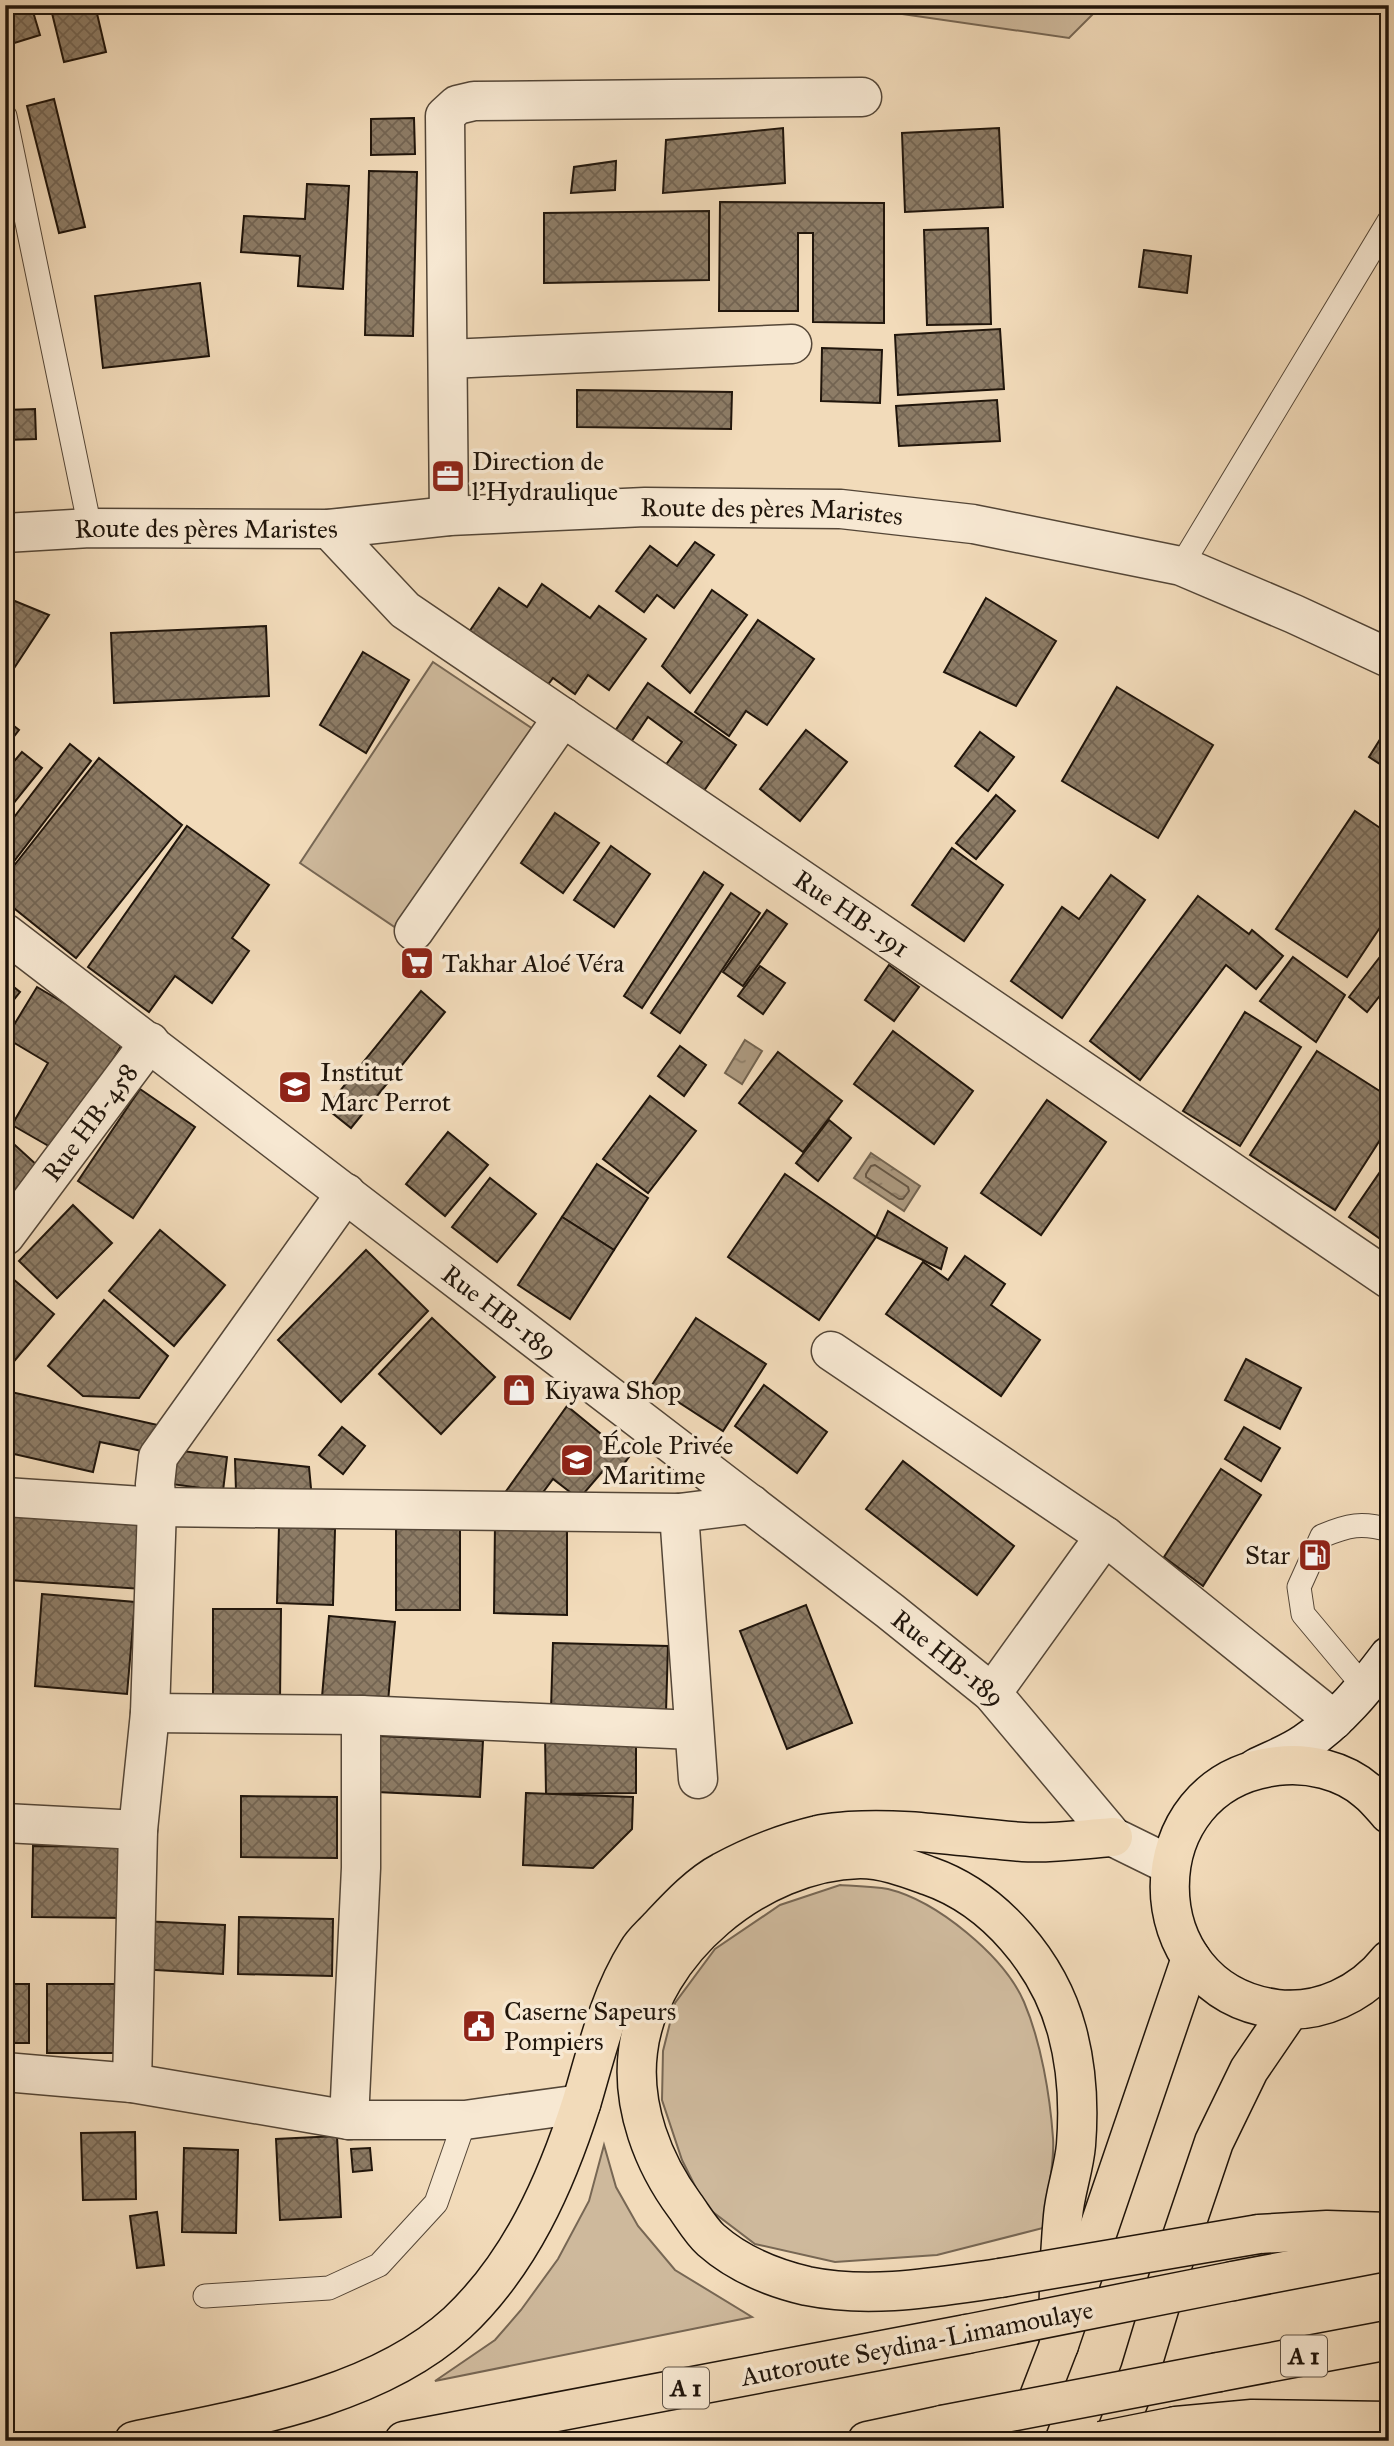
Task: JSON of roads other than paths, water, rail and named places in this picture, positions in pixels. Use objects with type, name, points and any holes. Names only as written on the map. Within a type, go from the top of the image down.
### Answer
[{"type":"main road","points":[[1389,1814],[1366,1789],[1332,1770],[1294,1764],[1256,1768],[1230,1780],[1206,1797],[1183,1828],[1170,1865],[1169,1905],[1177,1933],[1191,1958],[1206,1976],[1224,1991],[1267,2008],[1290,2010],[1321,2007],[1351,1995],[1377,1976],[1389,1960]]},
{"type":"main road","points":[[134,2441],[261,2415],[309,2401],[365,2380],[413,2355],[455,2325],[491,2287],[521,2245],[547,2194],[581,2104],[606,2017],[638,1950],[675,1910],[719,1873],[770,1850],[821,1833],[880,1829],[1025,1842],[1113,1837]]},
{"type":"main road","points":[[1059,2345],[1058,2280],[1063,2211],[1076,2147],[1076,2076],[1066,2028],[1048,1984],[1021,1942],[982,1903],[945,1881],[898,1864],[860,1859],[819,1866],[771,1881],[724,1910],[680,1954],[650,2004],[638,2052],[639,2100],[652,2151],[675,2193],[709,2239],[751,2267],[807,2286],[862,2292],[922,2290],[1000,2278],[1259,2234],[1327,2230],[1389,2232]]},
{"type":"main road","points":[[1022,2441],[1059,2345],[1191,1958]]},
{"type":"main road","points":[[1113,2441],[1140,2372],[1214,2142],[1249,2070],[1290,2010]]},
{"type":"main road","name":"Autoroute Seydina-Limamoulaye","points":[[404,2441],[1389,2252]]},
{"type":"main road","name":"A 1","points":[[867,2441],[942,2424],[1389,2340]]},
{"type":"main road","points":[[1140,2372],[1143,2420],[1158,2433]]},
{"type":"main road","points":[[1101,2441],[1252,2419],[1389,2421]]},
{"type":"street","points":[[449,516],[445,116],[457,105],[474,101],[862,97]]},
{"type":"street","points":[[448,359],[792,344]]},
{"type":"street","name":"Route des pères Maristes","points":[[5,533],[90,528],[328,529],[449,516],[645,507],[841,509],[973,524],[1181,566],[1389,658]]},
{"type":"street","name":"Rue HB-191","points":[[328,529],[405,610],[1389,1279]]},
{"type":"street","points":[[414,931],[563,717]]},
{"type":"street","name":"Rue HB-189","points":[[5,933],[751,1504],[992,1693],[1113,1837],[1170,1865]]},
{"type":"street","name":"Rue HB-458","points":[[5,1236],[150,1042]]},
{"type":"street","points":[[132,2083],[138,1830],[150,1713],[157,1507],[155,1484],[158,1457],[346,1193]]},
{"type":"street","points":[[831,1351],[1105,1536],[1334,1720]]},
{"type":"street","points":[[5,1497],[157,1507],[679,1513],[751,1504]]},
{"type":"street","points":[[679,1513],[698,1779]]},
{"type":"street","points":[[992,1693],[1105,1536]]},
{"type":"street","points":[[1256,1768],[1305,1744],[1334,1720],[1365,1688],[1389,1656]]},
{"type":"street","points":[[150,1713],[361,1715],[694,1730]]},
{"type":"street","points":[[349,2120],[361,1868],[361,1715]]},
{"type":"street","points":[[5,1823],[138,1830]]},
{"type":"street","points":[[5,2072],[132,2083],[349,2120],[465,2120],[581,2104]]},
{"type":"lane","points":[[5,116],[90,528]]},
{"type":"lane","points":[[1181,566],[1389,221]]},
{"type":"lane","points":[[1365,1688],[1303,1614],[1299,1587],[1322,1536],[1346,1526],[1371,1525],[1389,1530]]},
{"type":"lane","points":[[205,2296],[329,2288],[379,2265],[436,2203],[465,2120]]},
{"type":"water","points":[[745,1040],[762,1051],[742,1084],[725,1073]]},
{"type":"water","points":[[871,1153],[920,1186],[904,1211],[854,1178]]},
{"type":"place","name":"Direction de l'Hydraulique","points":[[448,476]]},
{"type":"place","name":"Takhar Aloé Véra","points":[[417,963]]},
{"type":"place","name":"Institut Marc Perrot","points":[[295,1087]]},
{"type":"place","name":"Kiyawa Shop","points":[[519,1390]]},
{"type":"place","name":"École Privée Maritime","points":[[577,1460]]},
{"type":"place","name":"Star","points":[[1315,1555]]},
{"type":"place","name":"Caserne Sapeurs Pompiers","points":[[479,2026]]}]
